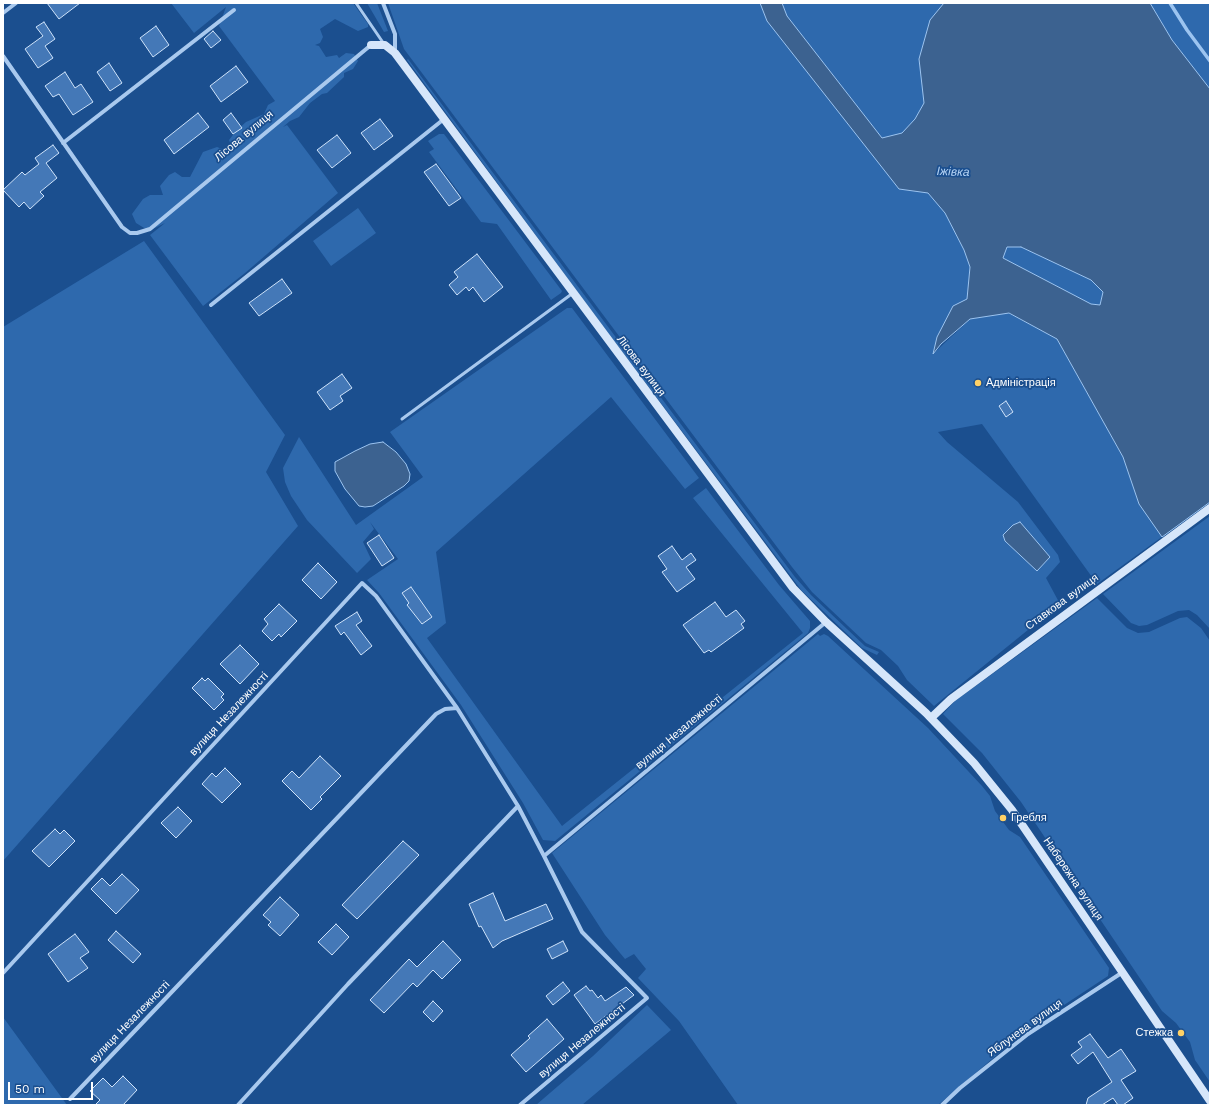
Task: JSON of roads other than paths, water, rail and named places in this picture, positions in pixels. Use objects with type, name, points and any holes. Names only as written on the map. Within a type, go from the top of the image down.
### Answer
[{"type":"street","points":[[3,13],[16,3]]},
{"type":"street","points":[[383,3],[395,34],[395,53]]},
{"type":"street","points":[[63,143],[234,10]]},
{"type":"street","name":"Лісова вулиця","points":[[3,56],[122,227],[130,234],[143,232],[150,229],[371,45],[385,45],[395,53],[793,588],[826,622]]},
{"type":"street","points":[[211,305],[444,119]]},
{"type":"street","name":"Ставкова вулиця","points":[[931,718],[950,699],[1210,508]]},
{"type":"street","name":"вулиця Незалежності","points":[[3,973],[362,583],[376,596],[457,708],[518,806],[582,932],[647,998],[520,1105]]},
{"type":"street","name":"Набережна вулиця","points":[[826,622],[931,718],[974,763],[1012,810],[1210,1101]]},
{"type":"street","name":"вулиця Незалежності","points":[[544,856],[826,622]]},
{"type":"street","name":"вулиця Незалежності","points":[[70,1098],[436,714],[445,709],[457,708]]},
{"type":"street","points":[[238,1105],[348,984],[518,806]]},
{"type":"street","name":"Яблунева вулиця","points":[[942,1105],[960,1088],[1028,1034],[1123,972]]},
{"type":"lane","points":[[356,3],[385,45]]},
{"type":"lane","points":[[402,419],[573,293]]},
{"type":"water","name":"Іжівка","points":[[760,3],[782,3],[787,16],[882,138],[902,133],[915,119],[924,103],[919,59],[930,20],[944,3],[1150,3],[1172,40],[1210,89],[1210,502],[1162,537],[1139,504],[1123,457],[1057,339],[1009,313],[970,319],[941,344],[933,354],[937,337],[953,306],[967,299],[970,267],[964,250],[945,213],[928,193],[899,189],[767,21]],"holes":[[[1007,247],[1021,247],[1091,280],[1103,292],[1100,305],[1091,304],[1003,258]]]},
{"type":"water","points":[[383,442],[396,452],[406,464],[410,474],[409,481],[404,486],[373,506],[359,506],[345,489],[335,471],[335,462],[370,444]]},
{"type":"water","points":[[1020,522],[1050,557],[1037,571],[1005,541],[1003,535],[1013,525]]},
{"type":"waterway","points":[[1170,3],[1187,30],[1210,61]]},
{"type":"place","name":"Адміністрація","points":[[978,383]]},
{"type":"place","name":"Гребля","points":[[1003,818]]},
{"type":"place","name":"Стежка","points":[[1181,1033]]}]
